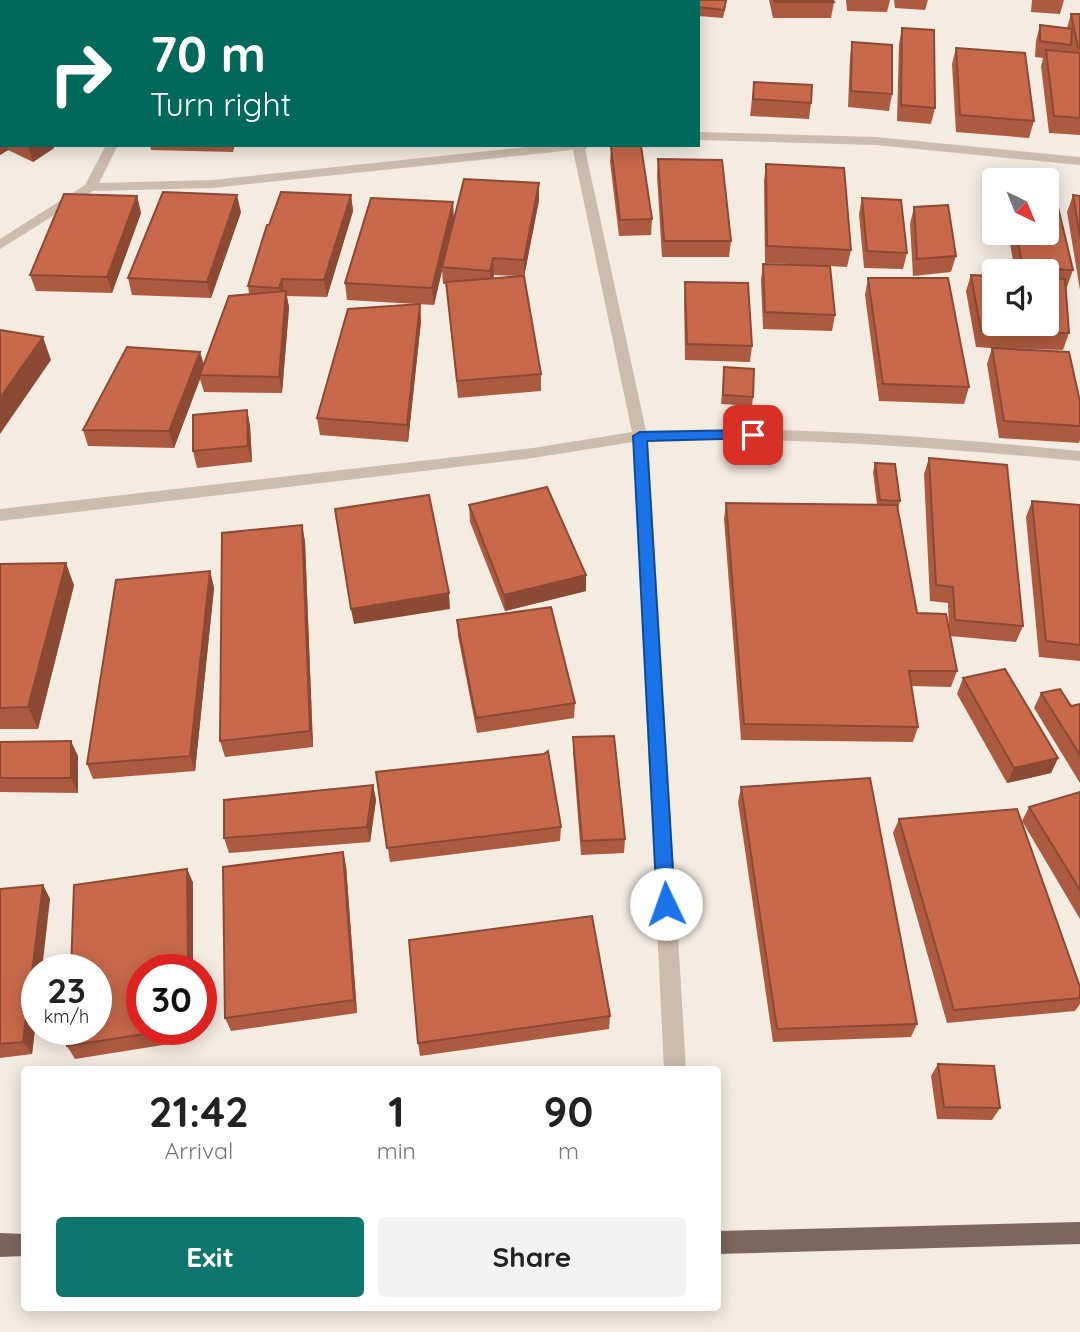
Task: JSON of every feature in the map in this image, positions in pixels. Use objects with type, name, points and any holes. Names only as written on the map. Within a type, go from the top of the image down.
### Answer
[{"type":"main road","points":[[721,1243],[1080,1233]]},
{"type":"main road","points":[[0,1245],[21,1245]]},
{"type":"street","points":[[700,136],[876,141],[1080,161]]},
{"type":"street","points":[[0,245],[90,187],[111,147]]},
{"type":"street","points":[[90,187],[212,184],[559,147]]},
{"type":"street","points":[[578,147],[640,436],[675,1066]]},
{"type":"street","points":[[0,515],[533,453],[640,436],[726,433],[905,441],[1080,456]]},
{"type":"building","points":[[700,0],[726,0],[724,10],[700,7]]},
{"type":"building","points":[[774,0],[833,0],[834,2],[775,2]]},
{"type":"building","points":[[1071,14],[1080,14],[1080,48],[1078,47]]},
{"type":"building","points":[[1040,25],[1072,29],[1071,45],[1040,41]]},
{"type":"building","points":[[902,28],[934,30],[935,108],[901,105]]},
{"type":"building","points":[[852,42],[892,45],[892,94],[851,91]]},
{"type":"building","points":[[956,48],[1025,53],[1034,121],[960,115]]},
{"type":"building","points":[[1046,50],[1080,53],[1080,118],[1054,116]]},
{"type":"building","points":[[754,82],[812,85],[811,103],[753,99]]},
{"type":"building","points":[[611,147],[641,147],[652,219],[620,220]]},
{"type":"building","points":[[658,159],[722,160],[731,241],[664,241]]},
{"type":"building","points":[[766,164],[844,168],[851,250],[767,246]]},
{"type":"building","points":[[464,179],[539,183],[524,260],[493,258],[490,271],[442,267]]},
{"type":"building","points":[[163,192],[237,195],[207,282],[128,278]]},
{"type":"building","points":[[281,192],[351,195],[324,280],[282,279],[279,288],[248,286],[267,225]]},
{"type":"building","points":[[64,194],[137,196],[107,277],[30,275]]},
{"type":"building","points":[[1073,195],[1080,196],[1080,237]]},
{"type":"building","points":[[371,198],[453,202],[432,288],[345,283]]},
{"type":"building","points":[[862,198],[901,200],[907,253],[867,251]]},
{"type":"building","points":[[948,205],[956,256],[917,259],[914,207]]},
{"type":"building","points":[[1059,211],[1073,270],[1059,269],[1059,259],[1021,259],[1018,245],[1059,245]]},
{"type":"building","points":[[763,264],[830,266],[835,315],[765,312]]},
{"type":"building","points":[[971,275],[982,275],[981,331]]},
{"type":"building","points":[[524,276],[541,374],[457,381],[446,282]]},
{"type":"building","points":[[868,278],[948,278],[969,387],[883,384]]},
{"type":"building","points":[[1059,279],[1065,279],[1069,333],[1059,333]]},
{"type":"building","points":[[685,282],[748,283],[752,346],[687,344]]},
{"type":"building","points":[[286,291],[279,377],[200,375],[229,296]]},
{"type":"building","points":[[420,304],[407,425],[317,418],[348,309]]},
{"type":"building","points":[[0,330],[43,337],[0,398]]},
{"type":"building","points":[[127,347],[200,352],[169,431],[83,430]]},
{"type":"building","points":[[992,348],[1069,352],[1080,402],[1080,426],[1004,421]]},
{"type":"building","points":[[724,367],[754,369],[753,397],[723,395]]},
{"type":"building","points":[[247,410],[248,446],[193,451],[193,415]]},
{"type":"building","points":[[929,458],[1007,465],[1023,626],[955,620],[953,587],[936,585]]},
{"type":"building","points":[[875,463],[895,464],[900,501],[880,500]]},
{"type":"building","points":[[547,487],[586,575],[504,595],[469,505]]},
{"type":"building","points":[[429,495],[449,593],[351,609],[335,509]]},
{"type":"building","points":[[1032,501],[1080,505],[1080,645],[1046,641]]},
{"type":"building","points":[[726,503],[897,505],[917,613],[946,614],[957,671],[909,671],[918,727],[744,724]]},
{"type":"building","points":[[302,525],[310,731],[220,741],[222,533]]},
{"type":"building","points":[[66,563],[28,707],[0,708],[0,564]]},
{"type":"building","points":[[210,571],[190,756],[87,764],[116,580]]},
{"type":"building","points":[[551,607],[575,703],[476,718],[457,620]]},
{"type":"building","points":[[1005,669],[1058,758],[1014,768],[963,678]]},
{"type":"building","points":[[1060,689],[1071,706],[1080,704],[1080,755],[1041,693]]},
{"type":"building","points":[[614,736],[625,839],[582,841],[573,737]]},
{"type":"building","points":[[71,741],[71,778],[0,778],[0,742]]},
{"type":"building","points":[[548,751],[561,827],[387,848],[376,772],[544,754]]},
{"type":"building","points":[[870,778],[917,1024],[777,1029],[741,787]]},
{"type":"building","points":[[373,785],[367,827],[224,838],[224,800]]},
{"type":"building","points":[[1080,792],[1080,890],[1029,807]]},
{"type":"building","points":[[1017,809],[1080,987],[1080,998],[954,1010],[899,819]]},
{"type":"building","points":[[343,852],[354,1000],[225,1018],[223,867]]},
{"type":"building","points":[[187,869],[188,954],[126,954],[126,1037],[112,1039],[112,954],[72,954],[74,885]]},
{"type":"building","points":[[43,885],[34,954],[21,954],[21,1042],[0,1044],[0,889]]},
{"type":"building","points":[[592,916],[610,1016],[418,1043],[409,940]]},
{"type":"building","points":[[938,1064],[994,1066],[1000,1108],[944,1107]]},
{"type":"route","points":[[666,904],[640,436],[726,433],[753,435]]}]
